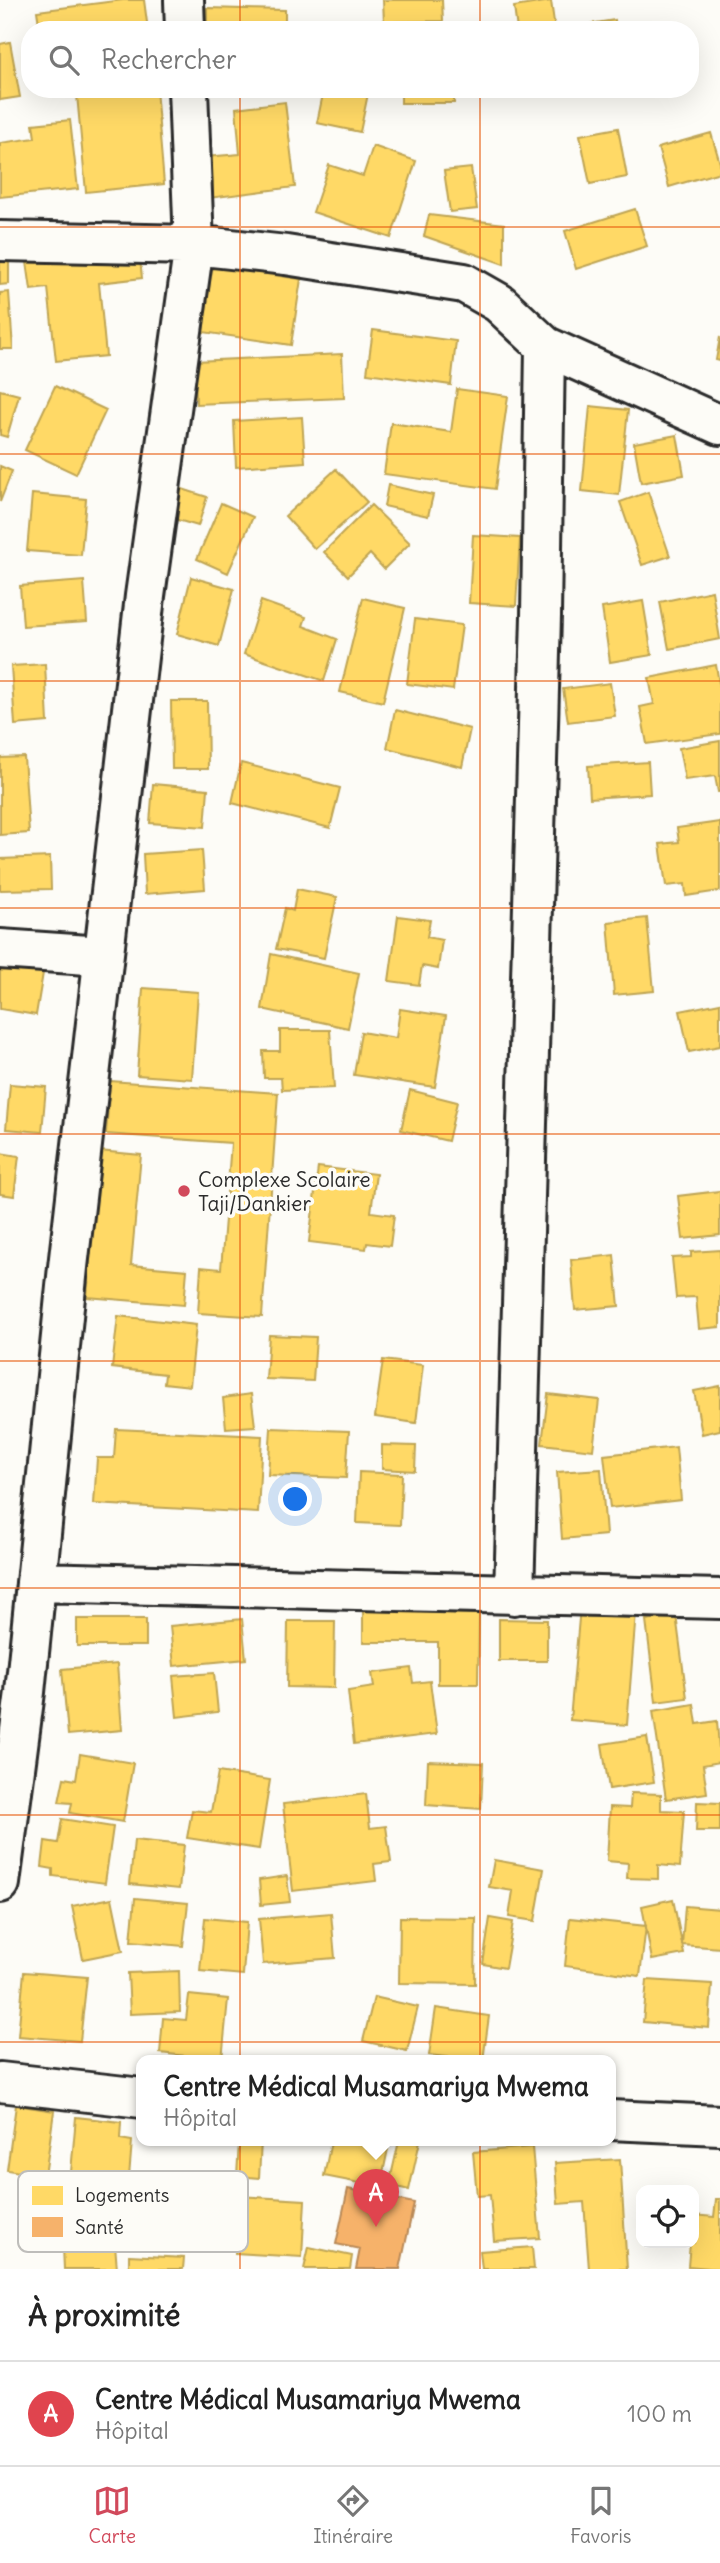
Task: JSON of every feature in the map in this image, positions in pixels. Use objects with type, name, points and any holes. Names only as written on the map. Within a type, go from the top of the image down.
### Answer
[{"type":"street","points":[[184,0],[185,21]]},
{"type":"street","points":[[0,1883],[25,1692],[103,956],[145,596],[194,245],[188,98]]},
{"type":"street","points":[[0,241],[194,245],[464,283],[499,303],[545,346],[720,425]]},
{"type":"street","points":[[514,1594],[541,616],[545,346]]},
{"type":"street","points":[[0,948],[103,956]]},
{"type":"street","points":[[36,1582],[720,1599]]},
{"type":"street","points":[[0,2082],[136,2097]]},
{"type":"street","points":[[616,2120],[720,2125]]},
{"type":"building: Logements","points":[[123,0],[144,0],[147,21],[39,21],[37,11]]},
{"type":"building: Logements","points":[[383,0],[442,0],[443,21],[384,21]]},
{"type":"building: Logements","points":[[551,1],[554,21],[516,21],[514,7]]},
{"type":"building: Logements","points":[[207,8],[285,10],[285,21],[207,21]]},
{"type":"building: Logements","points":[[10,42],[20,97],[0,100],[0,44]]},
{"type":"building: Logements","points":[[77,98],[157,98],[164,184],[86,192]]},
{"type":"building: Logements","points":[[322,98],[367,98],[360,132],[317,123]]},
{"type":"building: Logements","points":[[401,98],[454,98],[454,103],[401,103]]},
{"type":"building: Logements","points":[[285,102],[295,187],[209,198],[205,157],[240,154],[236,108]]},
{"type":"building: Logements","points":[[70,120],[78,189],[0,197],[0,143],[35,138],[33,124]]},
{"type":"building: Logements","points":[[618,128],[627,177],[590,184],[580,135]]},
{"type":"building: Logements","points":[[711,133],[720,172],[669,187],[658,148]]},
{"type":"building: Logements","points":[[373,146],[416,161],[391,238],[313,212],[329,165],[363,176]]},
{"type":"building: Logements","points":[[471,168],[477,209],[450,212],[444,171]]},
{"type":"building: Logements","points":[[635,209],[647,246],[576,269],[565,231]]},
{"type":"building: Logements","points":[[429,215],[504,224],[504,264],[424,236]]},
{"type":"building: Logements","points":[[139,250],[142,278],[99,283],[106,356],[56,361],[48,288],[31,290],[27,262]]},
{"type":"building: Logements","points":[[9,258],[9,284],[0,285],[0,259]]},
{"type":"building: Logements","points":[[212,266],[301,279],[291,345],[203,332]]},
{"type":"building: Logements","points":[[9,292],[13,349],[0,349],[0,293]]},
{"type":"building: Logements","points":[[373,330],[456,341],[451,385],[367,373]]},
{"type":"building: Logements","points":[[720,337],[720,361],[716,360]]},
{"type":"building: Logements","points":[[342,354],[344,398],[196,404],[195,361]]},
{"type":"building: Logements","points":[[55,386],[106,410],[76,474],[25,450]]},
{"type":"building: Logements","points":[[457,389],[508,396],[495,489],[384,474],[391,423],[451,432]]},
{"type":"building: Logements","points":[[0,390],[19,395],[7,437],[0,435]]},
{"type":"building: Logements","points":[[590,406],[628,410],[619,495],[582,491]]},
{"type":"building: Logements","points":[[302,417],[305,462],[236,467],[234,421]]},
{"type":"building: Logements","points":[[677,435],[684,475],[641,483],[634,443]]},
{"type":"building: Logements","points":[[0,466],[12,471],[0,502]]},
{"type":"building: Logements","points":[[336,469],[367,502],[315,549],[285,516]]},
{"type":"building: Logements","points":[[388,485],[433,495],[428,516],[384,506]]},
{"type":"building: Logements","points":[[173,486],[207,497],[198,526],[164,516]]},
{"type":"building: Logements","points":[[648,492],[670,556],[642,565],[620,502]]},
{"type":"building: Logements","points":[[32,494],[86,499],[81,555],[27,551]]},
{"type":"building: Logements","points":[[221,503],[253,517],[228,573],[197,559]]},
{"type":"building: Logements","points":[[371,505],[410,543],[384,569],[370,554],[348,576],[324,552]]},
{"type":"building: Logements","points":[[473,535],[520,538],[516,606],[469,603]]},
{"type":"building: Logements","points":[[191,577],[234,589],[219,646],[177,634]]},
{"type":"building: Logements","points":[[84,581],[87,622],[23,626],[20,586]]},
{"type":"building: Logements","points":[[712,591],[720,639],[669,649],[660,602]]},
{"type":"building: Logements","points":[[363,598],[405,608],[383,702],[340,692]]},
{"type":"building: Logements","points":[[261,601],[306,617],[303,626],[337,639],[324,681],[244,654]]},
{"type":"building: Logements","points":[[643,601],[652,655],[610,662],[602,608]]},
{"type":"building: Logements","points":[[415,619],[462,625],[453,690],[407,684]]},
{"type":"building: Logements","points":[[45,664],[48,722],[15,725],[11,666]]},
{"type":"building: Logements","points":[[716,665],[720,689],[720,734],[647,744],[640,707],[654,704],[649,678]]},
{"type":"building: Logements","points":[[610,683],[615,716],[568,722],[563,689]]},
{"type":"building: Logements","points":[[171,701],[207,701],[208,769],[172,769]]},
{"type":"building: Logements","points":[[395,710],[470,729],[462,767],[387,748]]},
{"type":"building: Logements","points":[[720,741],[720,792],[715,776],[685,780],[679,748]]},
{"type":"building: Logements","points":[[24,757],[29,833],[0,835],[0,758]]},
{"type":"building: Logements","points":[[648,762],[650,794],[590,798],[588,766]]},
{"type":"building: Logements","points":[[241,763],[340,788],[330,828],[232,803]]},
{"type":"building: Logements","points":[[153,784],[208,789],[205,827],[150,823]]},
{"type":"building: Logements","points":[[720,822],[720,891],[686,896],[685,884],[666,886],[660,844],[679,842],[677,828]]},
{"type":"building: Logements","points":[[202,850],[205,889],[145,894],[143,854]]},
{"type":"building: Logements","points":[[50,857],[51,889],[0,890],[0,859]]},
{"type":"building: Logements","points":[[297,889],[337,897],[324,958],[276,949],[285,908],[293,911]]},
{"type":"building: Logements","points":[[398,916],[430,920],[427,937],[442,940],[438,969],[422,966],[419,985],[389,981]]},
{"type":"building: Logements","points":[[647,918],[654,991],[614,995],[608,922]]},
{"type":"building: Logements","points":[[271,954],[359,973],[348,1028],[262,1009]]},
{"type":"building: Logements","points":[[0,965],[43,973],[36,1015],[0,1009]]},
{"type":"building: Logements","points":[[143,988],[198,992],[192,1079],[137,1075]]},
{"type":"building: Logements","points":[[720,1003],[720,1046],[689,1052],[680,1011]]},
{"type":"building: Logements","points":[[400,1009],[446,1016],[435,1087],[354,1075],[361,1032],[396,1038]]},
{"type":"building: Logements","points":[[280,1030],[330,1030],[334,1088],[282,1090],[281,1078],[264,1078],[263,1051],[280,1051]]},
{"type":"building: Logements","points":[[110,1081],[278,1093],[262,1317],[198,1313],[201,1267],[221,1269],[231,1143],[106,1134]]},
{"type":"building: Logements","points":[[10,1084],[46,1087],[42,1132],[6,1129]]},
{"type":"building: Logements","points":[[410,1090],[457,1102],[448,1141],[401,1130]]},
{"type":"building: Logements","points":[[99,1151],[141,1155],[131,1265],[187,1270],[184,1305],[87,1297]]},
{"type":"building: Logements","points":[[0,1153],[19,1156],[14,1196],[0,1194]]},
{"type":"building: Logements","points":[[318,1167],[376,1174],[371,1212],[394,1215],[390,1246],[367,1243],[366,1249],[309,1242]]},
{"type":"building: Logements","points":[[720,1191],[720,1235],[683,1239],[678,1196]]},
{"type":"building: Logements","points":[[720,1250],[720,1327],[699,1329],[696,1297],[676,1298],[672,1258],[691,1257],[691,1252]]},
{"type":"building: Logements","points":[[614,1255],[619,1306],[575,1310],[571,1260]]},
{"type":"building: Logements","points":[[118,1316],[196,1325],[190,1386],[164,1383],[165,1374],[112,1368]]},
{"type":"building: Logements","points":[[269,1335],[316,1337],[313,1381],[266,1379]]},
{"type":"building: Logements","points":[[383,1360],[423,1365],[416,1423],[375,1417]]},
{"type":"building: Logements","points":[[720,1386],[720,1430],[702,1434],[694,1391]]},
{"type":"building: Logements","points":[[251,1394],[255,1426],[226,1428],[223,1398]]},
{"type":"building: Logements","points":[[548,1394],[599,1400],[593,1450],[542,1444]]},
{"type":"building: Logements","points":[[271,1428],[349,1431],[346,1478],[268,1475]]},
{"type":"building: Logements","points":[[116,1429],[262,1436],[258,1513],[94,1504],[97,1458],[114,1458]]},
{"type":"building: Logements","points":[[382,1445],[416,1446],[415,1471],[382,1469]]},
{"type":"building: Logements","points":[[676,1447],[681,1500],[610,1508],[604,1455]]},
{"type":"building: Logements","points":[[601,1469],[606,1535],[562,1539],[557,1472]]},
{"type":"building: Logements","points":[[359,1472],[402,1474],[400,1525],[357,1523]]},
{"type":"building: Logements","points":[[363,1605],[444,1606],[445,1613],[479,1614],[478,1684],[438,1684],[438,1642],[363,1642]]},
{"type":"building: Logements","points":[[580,1607],[636,1612],[627,1725],[570,1720]]},
{"type":"building: Logements","points":[[676,1615],[687,1698],[656,1702],[646,1620]]},
{"type":"building: Logements","points":[[77,1619],[146,1619],[146,1646],[77,1646]]},
{"type":"building: Logements","points":[[242,1619],[246,1659],[174,1666],[170,1626]]},
{"type":"building: Logements","points":[[499,1619],[547,1620],[547,1661],[499,1661]]},
{"type":"building: Logements","points":[[288,1621],[335,1621],[334,1688],[287,1687]]},
{"type":"building: Logements","points":[[117,1664],[122,1730],[68,1735],[62,1669]]},
{"type":"building: Logements","points":[[411,1668],[413,1683],[430,1681],[437,1734],[354,1744],[348,1691],[374,1687],[372,1673]]},
{"type":"building: Logements","points":[[214,1673],[218,1712],[177,1717],[173,1676]]},
{"type":"building: Logements","points":[[694,1704],[697,1724],[717,1721],[720,1762],[703,1765],[707,1793],[666,1799],[653,1711]]},
{"type":"building: Logements","points":[[647,1737],[654,1782],[609,1789],[602,1744]]},
{"type":"building: Logements","points":[[80,1754],[133,1763],[123,1822],[70,1813],[72,1803],[59,1802],[64,1778],[76,1780]]},
{"type":"building: Logements","points":[[428,1761],[483,1763],[481,1809],[426,1805]]},
{"type":"building: Logements","points":[[218,1772],[270,1780],[259,1849],[187,1838],[192,1810],[211,1812]]},
{"type":"building: Logements","points":[[631,1793],[661,1794],[661,1810],[684,1811],[680,1867],[658,1865],[658,1879],[627,1878],[628,1863],[607,1861],[610,1807],[630,1808]]},
{"type":"building: Logements","points":[[366,1794],[370,1828],[386,1826],[391,1862],[374,1864],[376,1881],[293,1891],[283,1804]]},
{"type":"building: Logements","points":[[697,1802],[720,1803],[720,1831],[696,1831]]},
{"type":"building: Logements","points":[[62,1819],[113,1827],[105,1883],[53,1876],[53,1869],[42,1867],[45,1841],[58,1843]]},
{"type":"building: Logements","points":[[134,1840],[184,1845],[179,1889],[130,1884]]},
{"type":"building: Logements","points":[[494,1860],[544,1869],[535,1921],[509,1917],[513,1891],[489,1887]]},
{"type":"building: Logements","points":[[287,1876],[290,1902],[261,1905],[259,1880]]},
{"type":"building: Logements","points":[[112,1898],[123,1951],[83,1959],[72,1906]]},
{"type":"building: Logements","points":[[135,1898],[188,1903],[183,1946],[131,1941]]},
{"type":"building: Logements","points":[[673,1899],[684,1954],[652,1960],[642,1906]]},
{"type":"building: Logements","points":[[685,1906],[720,1909],[720,1948],[682,1945]]},
{"type":"building: Logements","points":[[331,1913],[335,1958],[263,1964],[259,1919]]},
{"type":"building: Logements","points":[[400,1917],[476,1918],[475,1984],[399,1983]]},
{"type":"building: Logements","points":[[205,1918],[247,1922],[243,1975],[200,1971]]},
{"type":"building: Logements","points":[[490,1918],[513,1922],[505,1968],[483,1964]]},
{"type":"building: Logements","points":[[570,1918],[646,1926],[640,1976],[565,1966]]},
{"type":"building: Logements","points":[[179,1971],[180,2012],[130,2014],[128,1973]]},
{"type":"building: Logements","points":[[24,1972],[87,1977],[80,2041],[18,2036]]},
{"type":"building: Logements","points":[[647,1980],[712,1984],[709,2028],[643,2022]]},
{"type":"building: Logements","points":[[189,1995],[228,1999],[222,2055],[160,2053],[163,2018],[186,2020]]},
{"type":"building: Logements","points":[[374,1997],[418,2007],[407,2051],[363,2041]]},
{"type":"building: Logements","points":[[436,2008],[489,2016],[484,2055],[429,2055]]},
{"type":"building: Logements","points":[[16,2105],[54,2111],[46,2171],[7,2170]]},
{"type":"building: Logements","points":[[76,2117],[121,2122],[120,2139],[132,2141],[130,2171],[71,2171]]},
{"type":"building: Logements","points":[[239,2146],[261,2146],[259,2178],[248,2177],[248,2171],[237,2171]]},
{"type":"building: Logements","points":[[330,2146],[374,2146],[388,2149],[380,2187],[324,2176]]},
{"type":"building: Logements","points":[[398,2146],[419,2146],[409,2190],[389,2185]]},
{"type":"building: Logements","points":[[532,2147],[540,2238],[494,2241],[490,2195],[477,2196],[473,2152]]},
{"type":"building: Logements","points":[[620,2159],[627,2269],[589,2269],[584,2202],[558,2204],[555,2163]]},
{"type":"building: Logements","points":[[248,2197],[305,2200],[302,2257],[235,2253],[248,2252]]},
{"type":"building: Logements","points":[[716,2199],[720,2199],[720,2269],[688,2266],[690,2248],[699,2248],[699,2216],[714,2217]]},
{"type":"building: Logements","points":[[309,2247],[352,2256],[350,2269],[304,2269]]},
{"type":"building: Logements","points":[[532,2247],[534,2269],[482,2269],[480,2251]]},
{"type":"building: Logements","points":[[63,2252],[116,2252],[117,2269],[64,2269]]},
{"type":"building: Logements","points":[[129,2255],[184,2258],[183,2269],[129,2269]]},
{"type":"building: Santé","points":[[348,2189],[414,2203],[400,2269],[356,2269],[360,2249],[336,2244]]},
{"type":"place","name":"Complexe Scolaire Taji/Dankier","points":[[184,1191]]},
{"type":"place","name":"Centre Médical Musamariya Mwema","points":[[376,2227]]}]
